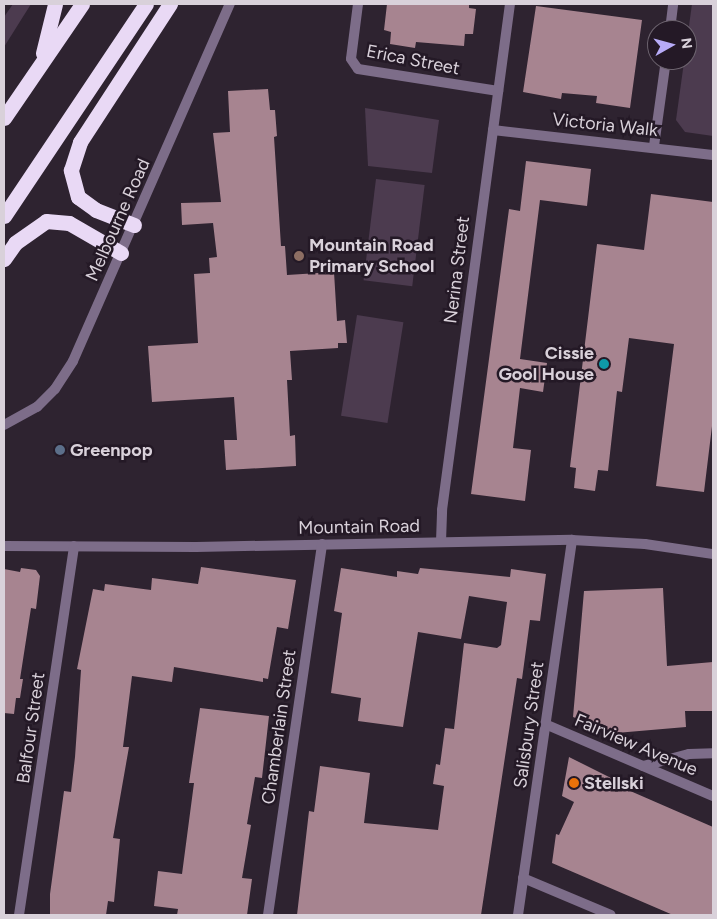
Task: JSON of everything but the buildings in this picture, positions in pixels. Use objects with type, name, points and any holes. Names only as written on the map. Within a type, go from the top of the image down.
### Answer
[{"type":"highway","points":[[41,62],[55,4]]},
{"type":"highway","points":[[4,118],[82,4]]},
{"type":"highway","points":[[4,216],[146,4]]},
{"type":"highway","points":[[134,225],[96,210],[78,197],[71,170],[80,142],[170,4]]},
{"type":"highway","points":[[4,259],[15,243],[46,221],[69,223],[122,253]]},
{"type":"street","name":"Melbourne Road","points":[[4,425],[37,407],[55,389],[73,362],[230,4]]},
{"type":"street","name":"Erica Street","points":[[358,4],[351,59],[358,69],[498,91]]},
{"type":"street","name":"Nerina Street","points":[[441,542],[442,510],[510,4]]},
{"type":"street","points":[[671,20],[673,4]]},
{"type":"street","points":[[654,146],[665,70]]},
{"type":"street","name":"Victoria Walk","points":[[493,130],[654,146],[713,155]]},
{"type":"street","name":"Mountain Road","points":[[4,546],[572,540],[646,544],[713,554]]},
{"type":"street","name":"Salisbury Street","points":[[518,915],[572,540]]},
{"type":"street","name":"Chamberlain Street","points":[[268,915],[322,544]]},
{"type":"street","name":"Balfour Street","points":[[20,915],[74,546]]},
{"type":"street","name":"Fairview Avenue","points":[[545,724],[713,796]]},
{"type":"street","points":[[643,766],[689,754],[713,754]]},
{"type":"street","points":[[523,878],[611,915]]},
{"type":"shaded area","points":[[13,4],[31,4],[4,47],[4,17]]},
{"type":"shaded area","points":[[692,4],[713,4],[713,136],[685,132],[676,120],[683,70],[697,70],[697,20],[690,20]]},
{"type":"shaded area","points":[[365,108],[439,120],[432,173],[368,166]]},
{"type":"shaded area","points":[[376,179],[425,185],[412,286],[364,280]]},
{"type":"shaded area","points":[[357,315],[403,322],[387,423],[341,416]]},
{"type":"place","name":"Mountain Road Primary School","points":[[299,256]]},
{"type":"place","name":"Cissie Gool House","points":[[604,364]]},
{"type":"place","name":"Greenpop","points":[[60,450]]},
{"type":"place","name":"Stellski","points":[[574,783]]}]
